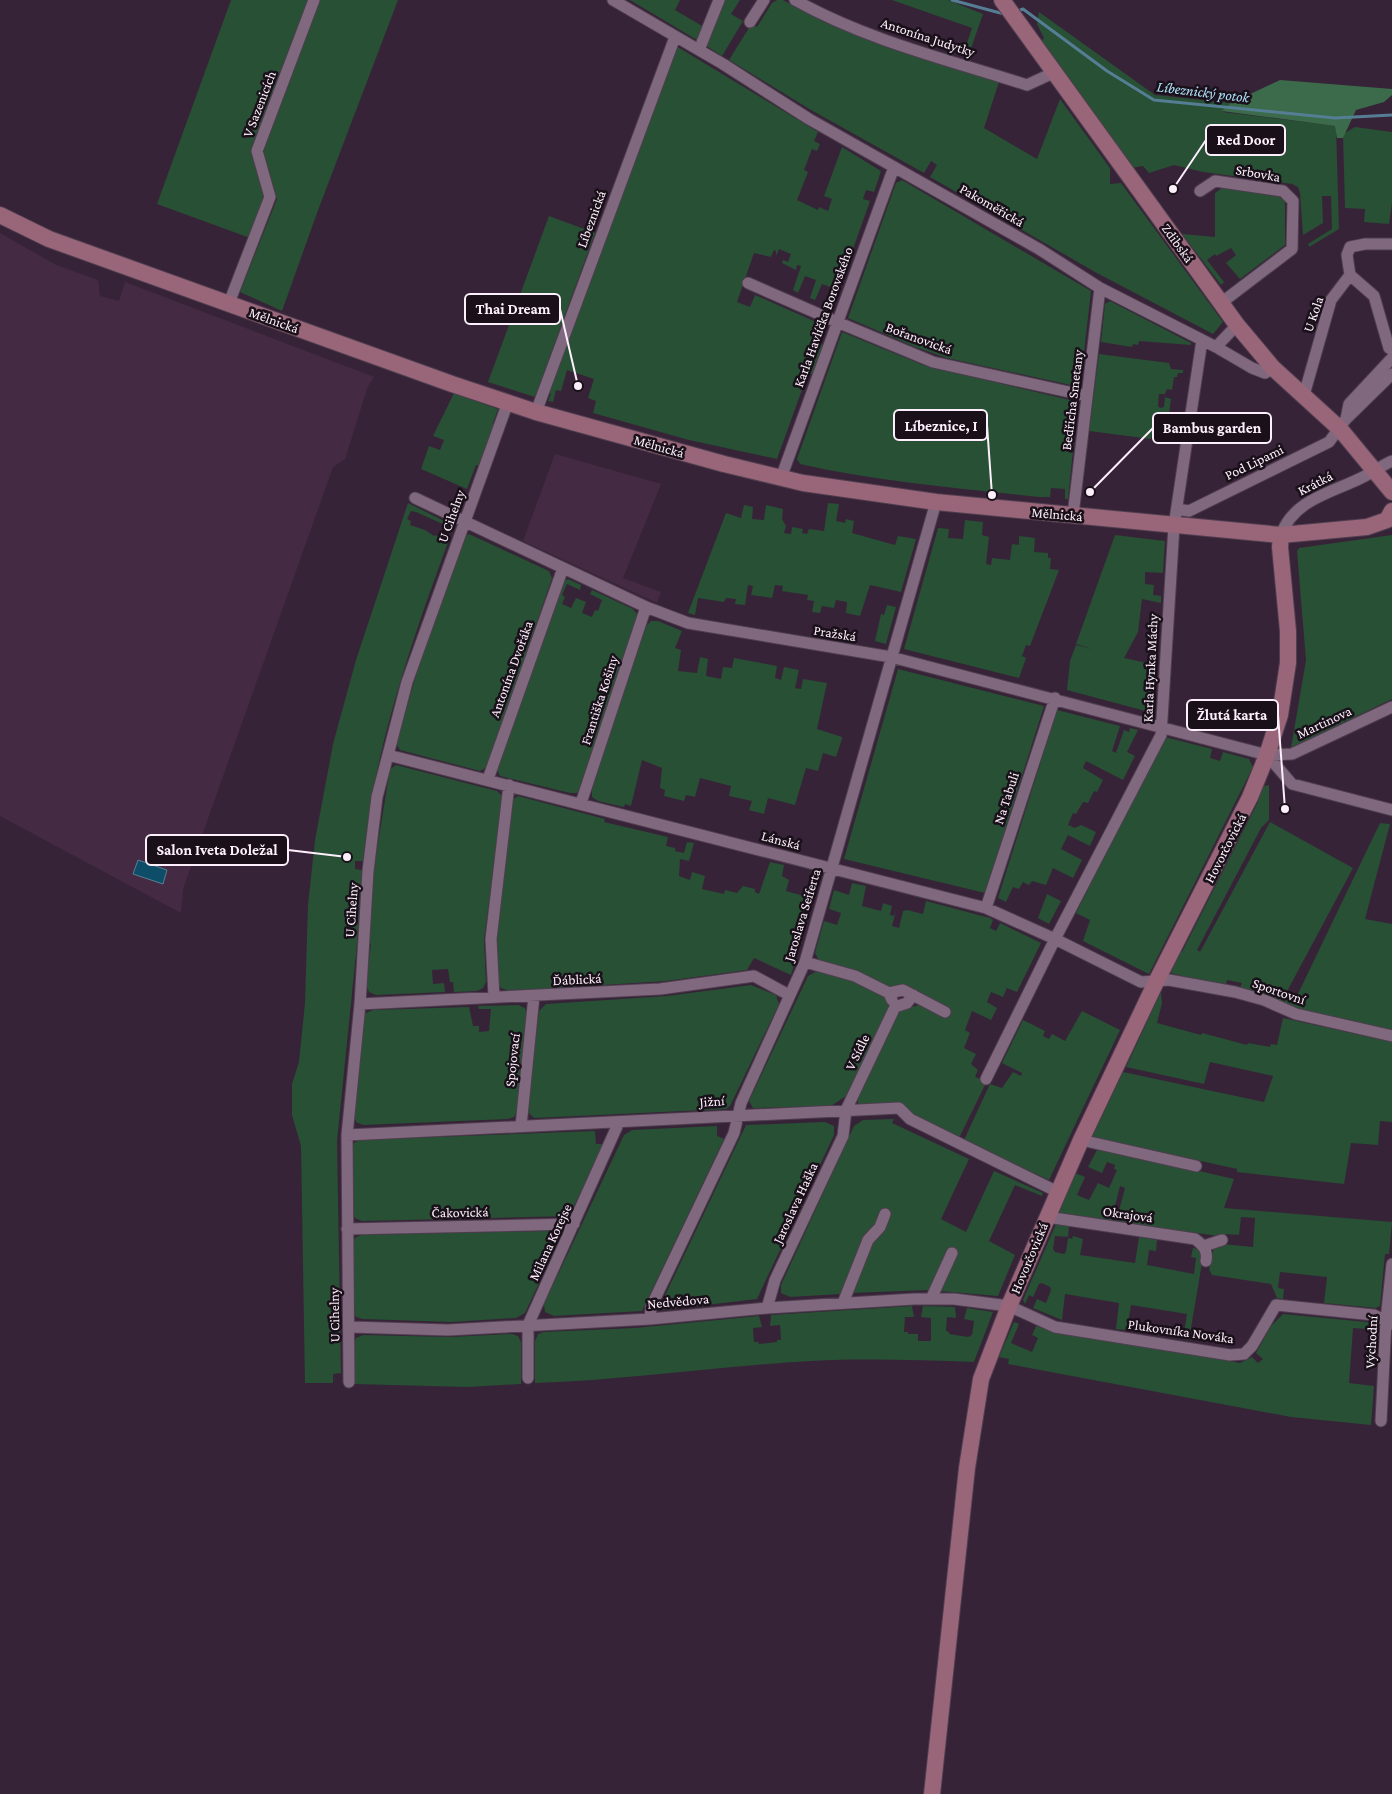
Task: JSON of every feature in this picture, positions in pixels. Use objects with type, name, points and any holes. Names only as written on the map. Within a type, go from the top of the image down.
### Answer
[{"type":"main road","name":"Zdibská","points":[[1003,2],[1237,324],[1273,368],[1304,395],[1343,424],[1373,470],[1392,492]]},
{"type":"main road","name":"Mělnická","points":[[0,215],[49,239],[536,412],[781,478],[885,496],[936,502],[1281,535],[1349,530],[1387,520],[1392,511]]},
{"type":"main road","name":"Hovorčovická","points":[[932,1794],[964,1488],[982,1379],[1009,1306],[1081,1140],[1156,982],[1250,797],[1267,755],[1280,715],[1288,663],[1288,631],[1280,547],[1281,535]]},
{"type":"street","name":"V Sazenicích","points":[[229,303],[270,197],[257,151],[314,0]]},
{"type":"street","name":"Pakoměřická","points":[[613,0],[699,50],[809,119],[1039,249],[1100,288],[1216,347],[1252,368],[1265,373],[1273,368]]},
{"type":"street","points":[[699,50],[719,0]]},
{"type":"street","points":[[750,22],[764,0]]},
{"type":"street","name":"Antonína Judytky","points":[[794,0],[818,13],[882,38],[1027,85],[1053,73]]},
{"type":"street","name":"Líbeznická","points":[[536,412],[675,37]]},
{"type":"street","name":"Karla Havlíčka Borovského","points":[[781,478],[894,167]]},
{"type":"street","name":"Srbovka","points":[[1200,191],[1215,181],[1283,191],[1292,202],[1292,249],[1221,303]]},
{"type":"street","points":[[1392,244],[1365,244],[1350,247],[1347,255],[1350,275],[1374,296],[1389,348],[1392,350]]},
{"type":"street","name":"U Kola","points":[[1304,395],[1331,300],[1350,275]]},
{"type":"street","name":"Bořanovická","points":[[748,283],[933,362],[1087,396]]},
{"type":"street","name":"Bedřicha Smetany","points":[[1073,515],[1100,288]]},
{"type":"street","points":[[1216,347],[1237,324]]},
{"type":"street","name":"Karla Hynka Máchy","points":[[986,1079],[1055,938],[1163,726],[1174,526],[1202,340]]},
{"type":"street","points":[[1343,424],[1349,404],[1392,358]]},
{"type":"street","name":"Pod Lipami","points":[[1176,509],[1189,511],[1329,442],[1343,424],[1392,374]]},
{"type":"street","name":"U Cihelny","points":[[349,1382],[347,1135],[360,1004],[370,852],[377,797],[407,682],[508,402]]},
{"type":"street","name":"Krátká","points":[[1281,535],[1288,520],[1310,501],[1363,477],[1392,461]]},
{"type":"street","name":"Pražská","points":[[415,498],[646,607],[688,623],[891,657],[1163,726],[1267,755]]},
{"type":"street","name":"Jaroslava Seiferta","points":[[650,1319],[651,1307],[734,1133],[741,1103],[805,962],[936,502]]},
{"type":"street","name":"Antonína Dvořáka","points":[[488,779],[563,568]]},
{"type":"street","name":"Františka Košiny","points":[[581,803],[646,607]]},
{"type":"street","name":"Na Tabuli","points":[[986,908],[1055,698]]},
{"type":"street","name":"Martinova","points":[[1267,755],[1292,754],[1392,707]]},
{"type":"street","name":"Lánská","points":[[388,755],[488,779],[986,908],[1055,938],[1141,982],[1156,982]]},
{"type":"street","points":[[1267,755],[1292,784],[1392,810]]},
{"type":"street","points":[[494,997],[490,938],[510,785]]},
{"type":"street","points":[[805,962],[855,976],[889,993],[903,990],[945,1012]]},
{"type":"street","name":"Ďáblická","points":[[360,1004],[660,989],[754,976],[790,994]]},
{"type":"street","name":"Sportovní","points":[[1156,982],[1169,980],[1236,992],[1264,1000],[1296,1014],[1392,1036]]},
{"type":"street","points":[[889,993],[895,1007],[907,1003],[913,995]]},
{"type":"street","name":"Spojovací","points":[[520,1126],[534,996]]},
{"type":"street","name":"V Sídle","points":[[846,1110],[895,1007]]},
{"type":"street","name":"Jižní","points":[[347,1135],[619,1122],[739,1114],[899,1108],[910,1119],[1058,1192]]},
{"type":"street","name":"Jaroslava Haška","points":[[767,1308],[775,1280],[842,1136],[846,1110]]},
{"type":"street","name":"Milana Korejse","points":[[528,1378],[528,1325],[619,1122]]},
{"type":"street","points":[[1081,1140],[1196,1166]]},
{"type":"street","points":[[843,1303],[868,1240],[880,1227],[885,1214]]},
{"type":"street","name":"Okrajová","points":[[1047,1217],[1195,1239],[1204,1246]]},
{"type":"street","name":"Čakovická","points":[[347,1229],[574,1224]]},
{"type":"street","points":[[1206,1261],[1207,1254],[1204,1246],[1222,1240]]},
{"type":"street","points":[[932,1299],[952,1253]]},
{"type":"street","name":"Východní","points":[[1381,1421],[1392,1264]]},
{"type":"street","name":"Nedvědova","points":[[350,1327],[448,1330],[650,1319],[767,1308],[932,1299],[954,1299],[1009,1306]]},
{"type":"street","name":"Plukovníka Nováka","points":[[1009,1306],[1055,1327],[1230,1355],[1244,1354],[1252,1346],[1276,1305],[1374,1315],[1389,1322]]},
{"type":"shaded area","points":[[0,233],[56,265],[98,280],[100,296],[119,301],[125,282],[374,377],[368,386],[345,459],[333,467],[183,889],[181,913],[0,816]]},
{"type":"shaded area","points":[[555,454],[661,484],[623,578],[661,592],[657,603],[523,541]]},
{"type":"green space","points":[[231,0],[308,0],[251,150],[266,193],[250,238],[157,204]]},
{"type":"green space","points":[[320,0],[398,0],[282,311],[240,292],[277,199],[263,153]]},
{"type":"green space","points":[[630,0],[680,0],[675,10],[702,26],[697,40]]},
{"type":"green space","points":[[724,0],[740,0],[731,14],[743,21],[722,56],[705,45]]},
{"type":"green space","points":[[777,0],[783,0],[824,22],[899,51],[931,58],[999,82],[984,128],[1037,159],[1060,99],[1110,168],[1110,184],[1121,183],[1223,322],[1213,334],[1095,272],[930,177],[937,165],[931,161],[924,173],[811,110],[729,60],[752,23],[757,27],[772,3]]},
{"type":"green space","points":[[892,0],[948,0],[983,14],[968,57],[963,55],[972,28]]},
{"type":"green space","points":[[1039,12],[1155,95],[1231,103],[1223,112],[1336,126],[1339,229],[1309,247],[1308,244],[1332,229],[1331,196],[1322,196],[1323,223],[1303,235],[1300,193],[1298,187],[1292,184],[1203,172],[1174,165],[1149,173],[1143,166],[1131,168],[1040,43],[1044,38],[1037,24]]},
{"type":"green space","points":[[676,46],[818,132],[814,141],[820,144],[817,151],[812,149],[804,170],[808,172],[797,200],[818,210],[819,207],[828,211],[832,199],[824,196],[842,147],[881,171],[874,192],[866,190],[863,199],[870,201],[832,308],[829,306],[836,286],[832,284],[830,287],[822,284],[815,300],[810,298],[816,280],[805,276],[798,293],[793,290],[801,266],[797,265],[796,270],[782,263],[783,260],[788,262],[791,254],[779,249],[776,256],[776,251],[774,250],[771,257],[754,253],[737,302],[750,307],[755,295],[825,326],[819,343],[825,346],[815,375],[808,373],[777,459],[689,440],[593,413],[596,401],[588,398],[594,379],[567,370],[561,391],[556,390],[553,402],[548,401],[551,394],[547,392]]},
{"type":"green space","points":[[1280,80],[1392,89],[1392,95],[1384,102],[1356,110],[1343,138],[1337,138],[1335,126],[1222,111],[1231,103]]},
{"type":"green space","points":[[1355,127],[1392,132],[1392,203],[1389,224],[1364,222],[1365,209],[1345,208],[1343,134]]},
{"type":"green space","points":[[902,180],[1091,291],[1080,387],[947,358],[915,347],[848,318],[896,183]]},
{"type":"green space","points":[[1222,188],[1280,197],[1285,202],[1285,245],[1240,279],[1226,263],[1236,255],[1231,248],[1216,256],[1215,254],[1207,260],[1224,282],[1221,285],[1182,234],[1215,237],[1215,193]]},
{"type":"green space","points":[[549,216],[595,233],[535,397],[488,382]]},
{"type":"green space","points":[[1110,301],[1191,343],[1191,345],[1139,341],[1138,345],[1133,344],[1132,347],[1101,342],[1105,304]]},
{"type":"green space","points":[[842,332],[923,365],[1078,402],[1068,499],[1065,499],[1065,489],[1051,488],[1050,497],[1039,497],[889,480],[800,464],[797,459]]},
{"type":"green space","points":[[1099,354],[1169,363],[1171,369],[1183,370],[1183,373],[1178,373],[1177,377],[1174,377],[1172,390],[1167,389],[1165,394],[1159,394],[1158,406],[1160,408],[1164,407],[1165,397],[1171,399],[1167,430],[1153,428],[1151,439],[1089,431]]},
{"type":"green space","points":[[454,393],[498,409],[493,423],[495,425],[480,466],[476,465],[467,489],[421,469],[429,446],[440,450],[444,440],[433,436]]},
{"type":"green space","points":[[408,503],[454,526],[452,533],[444,529],[445,525],[411,511],[407,519],[411,521],[410,525],[425,530],[434,536],[448,541],[450,537],[416,632],[386,732],[372,797],[363,861],[355,861],[355,869],[362,870],[357,944],[337,1141],[341,1373],[333,1374],[333,1383],[305,1383],[301,1146],[292,1115],[292,1084],[299,1062],[305,1003],[308,905],[315,840],[333,744],[356,660]]},
{"type":"green space","points":[[828,503],[839,504],[836,521],[845,523],[846,519],[854,521],[852,533],[895,545],[898,536],[916,539],[901,592],[870,585],[860,616],[846,613],[847,602],[836,600],[834,608],[822,606],[820,613],[812,612],[814,601],[807,600],[808,595],[782,591],[783,586],[775,585],[772,598],[751,595],[753,586],[748,585],[745,605],[735,604],[736,599],[726,598],[724,602],[698,598],[695,615],[688,613],[726,513],[741,518],[744,505],[753,507],[752,519],[764,520],[766,505],[783,509],[782,519],[786,526],[784,533],[791,534],[792,527],[803,529],[802,533],[807,534],[809,529],[824,531]]},
{"type":"green space","points":[[965,520],[983,522],[982,535],[989,537],[986,564],[991,565],[992,558],[1010,560],[1012,544],[1019,545],[1019,536],[1035,538],[1034,552],[1048,553],[1048,558],[1051,558],[1050,569],[1059,570],[1030,646],[1026,645],[1022,656],[1026,658],[1019,678],[904,649],[938,528],[949,529],[948,538],[963,539]]},
{"type":"green space","points":[[469,534],[549,571],[552,578],[487,767],[480,771],[400,750],[396,744],[422,655],[463,537]]},
{"type":"green space","points":[[1115,535],[1165,541],[1163,573],[1145,572],[1145,584],[1154,585],[1153,595],[1161,596],[1161,603],[1142,599],[1138,632],[1124,658],[1156,665],[1156,670],[1147,669],[1145,688],[1155,689],[1153,713],[1067,690],[1070,661],[1076,645],[1092,649],[1076,644]]},
{"type":"green space","points":[[1392,535],[1392,699],[1291,748],[1306,660],[1297,551],[1299,548]]},
{"type":"green space","points":[[568,579],[581,585],[580,590],[567,584],[562,595],[565,597],[562,604],[571,608],[576,598],[586,602],[582,613],[592,617],[595,610],[598,611],[602,600],[590,594],[592,590],[633,609],[637,614],[637,621],[581,787],[577,793],[570,793],[500,776],[497,770],[562,582]]},
{"type":"green space","points":[[887,605],[896,607],[886,644],[875,641],[881,614],[884,615]]},
{"type":"green space","points":[[651,621],[658,621],[682,631],[675,648],[681,650],[678,671],[697,673],[700,657],[708,659],[706,676],[721,679],[723,667],[732,668],[734,658],[777,666],[775,678],[781,680],[784,667],[799,670],[795,688],[801,689],[803,679],[827,683],[817,729],[842,737],[842,739],[836,757],[823,753],[818,771],[806,768],[795,805],[768,798],[764,814],[749,810],[752,801],[729,796],[731,786],[700,778],[695,797],[686,795],[684,801],[664,796],[665,790],[660,788],[662,768],[642,760],[631,806],[625,804],[624,807],[598,801],[592,797],[592,789],[646,626]]},
{"type":"green space","points":[[898,669],[1044,706],[985,893],[844,859]]},
{"type":"green space","points":[[1057,710],[1120,726],[1112,751],[1116,753],[1124,730],[1129,732],[1130,728],[1138,730],[1127,752],[1135,756],[1123,780],[1086,761],[1083,768],[1103,780],[1097,792],[1094,791],[1088,803],[1083,802],[1076,814],[1073,813],[1068,825],[1075,828],[1081,825],[1096,832],[1090,846],[1068,835],[1061,849],[1082,860],[1073,878],[1053,868],[1046,885],[1032,881],[1029,885],[1023,882],[1019,889],[1013,887],[1006,902],[998,898]]},
{"type":"green space","points":[[1165,737],[1212,749],[1210,758],[1220,761],[1223,752],[1249,759],[1253,767],[1149,974],[1083,941],[1090,920],[1076,913]]},
{"type":"green space","points":[[396,765],[497,791],[503,797],[484,939],[486,982],[483,988],[477,991],[454,992],[453,982],[450,982],[448,969],[432,970],[433,984],[444,983],[445,992],[376,995],[369,992],[366,984],[371,944],[368,943],[373,874],[390,769]]},
{"type":"green space","points":[[1269,785],[1269,820],[1261,828],[1197,950],[1200,952],[1270,822],[1353,868],[1284,997],[1295,1000],[1380,823],[1390,824],[1365,919],[1392,924],[1392,1032],[1300,1011],[1239,990],[1242,983],[1227,980],[1225,987],[1171,973],[1178,952],[1182,952],[1258,802],[1256,798],[1261,787]]},
{"type":"green space","points":[[518,796],[605,819],[604,822],[668,837],[666,846],[675,848],[675,851],[684,853],[687,842],[694,843],[689,861],[680,859],[679,876],[690,880],[692,872],[705,876],[702,889],[724,894],[725,890],[737,893],[743,886],[755,889],[755,892],[759,894],[770,862],[784,865],[782,876],[789,880],[786,891],[804,896],[802,905],[811,908],[791,975],[754,958],[747,970],[666,981],[541,989],[507,990],[501,988],[497,983],[496,939],[512,800]]},
{"type":"green space","points":[[852,883],[866,886],[862,906],[881,911],[883,903],[892,906],[890,915],[894,916],[897,907],[892,926],[899,928],[903,911],[907,910],[923,914],[926,901],[990,918],[993,920],[990,928],[996,931],[1000,923],[1041,943],[1017,992],[1007,988],[1003,997],[991,992],[987,1002],[997,1008],[991,1020],[972,1011],[965,1030],[970,1033],[964,1048],[976,1054],[971,1064],[978,1070],[975,1077],[987,1081],[959,1138],[913,1116],[859,1105],[857,1099],[898,1011],[919,1005],[943,1016],[948,1007],[901,985],[890,988],[820,962],[815,953],[824,921],[837,925],[841,913],[829,909],[834,890],[849,895]]},
{"type":"green space","points":[[1047,894],[1061,901],[1049,924],[1038,918]]},
{"type":"green space","points":[[817,971],[853,981],[886,997],[890,1007],[846,1096],[831,1106],[753,1108],[749,1101],[808,976]]},
{"type":"green space","points":[[751,985],[776,995],[779,1004],[730,1106],[726,1109],[534,1118],[528,1112],[539,1011],[546,1004],[667,996]]},
{"type":"green space","points":[[1161,992],[1162,1003],[1157,1023],[1247,1045],[1248,1043],[1270,1047],[1271,1044],[1277,1045],[1283,1018],[1392,1042],[1392,1122],[1380,1121],[1378,1145],[1351,1143],[1344,1184],[1237,1172],[1237,1169],[1092,1137],[1123,1072],[1264,1102],[1273,1076],[1210,1062],[1204,1084],[1126,1067]]},
{"type":"green space","points":[[518,1005],[525,1008],[527,1015],[517,1111],[514,1117],[508,1119],[363,1125],[356,1122],[354,1114],[363,1019],[366,1013],[373,1010],[469,1007],[473,1026],[479,1026],[479,1032],[489,1031],[491,1009],[479,1009],[478,1006]]},
{"type":"green space","points":[[1082,1011],[1120,1030],[1049,1180],[964,1140],[990,1084],[1002,1088],[1013,1072],[1021,1076],[1022,1073],[1002,1063],[1023,1020],[1045,1031],[1043,1036],[1049,1039],[1052,1034],[1065,1041]]},
{"type":"green space","points":[[894,1119],[892,1123],[969,1159],[941,1219],[966,1232],[994,1171],[1043,1193],[1042,1196],[1015,1185],[989,1241],[1015,1255],[998,1296],[939,1291],[956,1253],[949,1249],[930,1290],[850,1293],[872,1241],[888,1215],[881,1212],[876,1224],[866,1238],[841,1294],[790,1297],[781,1293],[781,1285],[854,1126],[863,1120]]},
{"type":"green space","points":[[825,1122],[834,1126],[834,1135],[757,1299],[663,1310],[660,1306],[746,1125]]},
{"type":"green space","points":[[717,1126],[717,1136],[724,1139],[642,1311],[554,1316],[545,1312],[544,1304],[624,1135],[632,1130]]},
{"type":"green space","points":[[595,1131],[596,1144],[605,1144],[569,1216],[362,1221],[355,1218],[352,1212],[351,1150],[354,1143],[359,1140]]},
{"type":"green space","points":[[1098,1148],[1234,1179],[1224,1208],[1392,1222],[1389,1254],[1385,1254],[1380,1306],[1376,1308],[1324,1303],[1327,1277],[1280,1272],[1278,1288],[1284,1289],[1283,1299],[1277,1298],[1271,1284],[1212,1275],[1209,1269],[1214,1247],[1222,1244],[1253,1247],[1255,1218],[1241,1217],[1239,1235],[1226,1234],[1226,1237],[1116,1222],[1125,1188],[1120,1186],[1111,1222],[1055,1214],[1075,1173],[1085,1177],[1077,1195],[1089,1200],[1098,1183],[1109,1188],[1117,1170],[1114,1169],[1115,1165],[1107,1162],[1102,1173],[1088,1167]]},
{"type":"green space","points":[[1056,1224],[1069,1226],[1068,1237],[1055,1236],[1053,1249],[1055,1252],[1064,1254],[1068,1238],[1072,1239],[1073,1236],[1083,1239],[1080,1255],[1135,1263],[1139,1237],[1157,1240],[1156,1251],[1149,1250],[1147,1265],[1194,1274],[1196,1258],[1191,1257],[1193,1248],[1198,1249],[1203,1257],[1189,1340],[1183,1339],[1187,1314],[1131,1305],[1127,1330],[1116,1329],[1119,1303],[1065,1294],[1062,1320],[1033,1308],[1037,1299],[1046,1303],[1051,1290],[1050,1287],[1042,1283],[1039,1284],[1033,1297],[1029,1295],[1025,1304],[1023,1300]]},
{"type":"green space","points":[[549,1231],[556,1235],[557,1244],[525,1313],[516,1318],[451,1322],[363,1319],[356,1317],[353,1311],[352,1244],[355,1238],[361,1235]]},
{"type":"green space","points":[[912,1306],[914,1317],[905,1317],[904,1332],[918,1334],[918,1341],[931,1341],[931,1318],[921,1317],[923,1306],[955,1307],[956,1318],[947,1317],[946,1331],[949,1334],[968,1337],[972,1335],[974,1321],[964,1319],[967,1308],[993,1312],[974,1362],[872,1359],[831,1360],[535,1383],[535,1341],[538,1334],[544,1332],[635,1328],[759,1316],[762,1327],[753,1328],[754,1342],[759,1344],[781,1340],[780,1325],[770,1326],[771,1315]]},
{"type":"green space","points":[[1283,1314],[1377,1323],[1378,1330],[1353,1328],[1349,1383],[1374,1386],[1371,1425],[1291,1417],[1008,1364],[1009,1359],[999,1357],[1014,1322],[1019,1324],[1011,1343],[1032,1352],[1038,1338],[1032,1335],[1036,1326],[1240,1363],[1252,1357],[1258,1363],[1263,1359],[1256,1353],[1271,1326]]},
{"type":"green space","points":[[512,1334],[518,1336],[521,1342],[521,1384],[467,1387],[354,1384],[354,1344],[356,1338],[363,1335],[451,1337]]},
{"type":"water","points":[[138,860],[167,870],[163,884],[133,874]]},
{"type":"waterway","name":"Líbeznický potok","points":[[952,0],[1004,14]]},
{"type":"waterway","name":"Líbeznický potok","points":[[1018,11],[1023,9],[1107,71],[1154,100],[1335,118],[1392,115]]},
{"type":"place","name":"Red Door","points":[[1173,189]]},
{"type":"place","name":"Thai Dream","points":[[578,386]]},
{"type":"place","name":"Bambus garden","points":[[1090,492]]},
{"type":"place","name":"Líbeznice, I","points":[[992,495]]},
{"type":"place","name":"Žlutá karta","points":[[1285,809]]},
{"type":"place","name":"Salon Iveta Doležal","points":[[347,857]]}]
